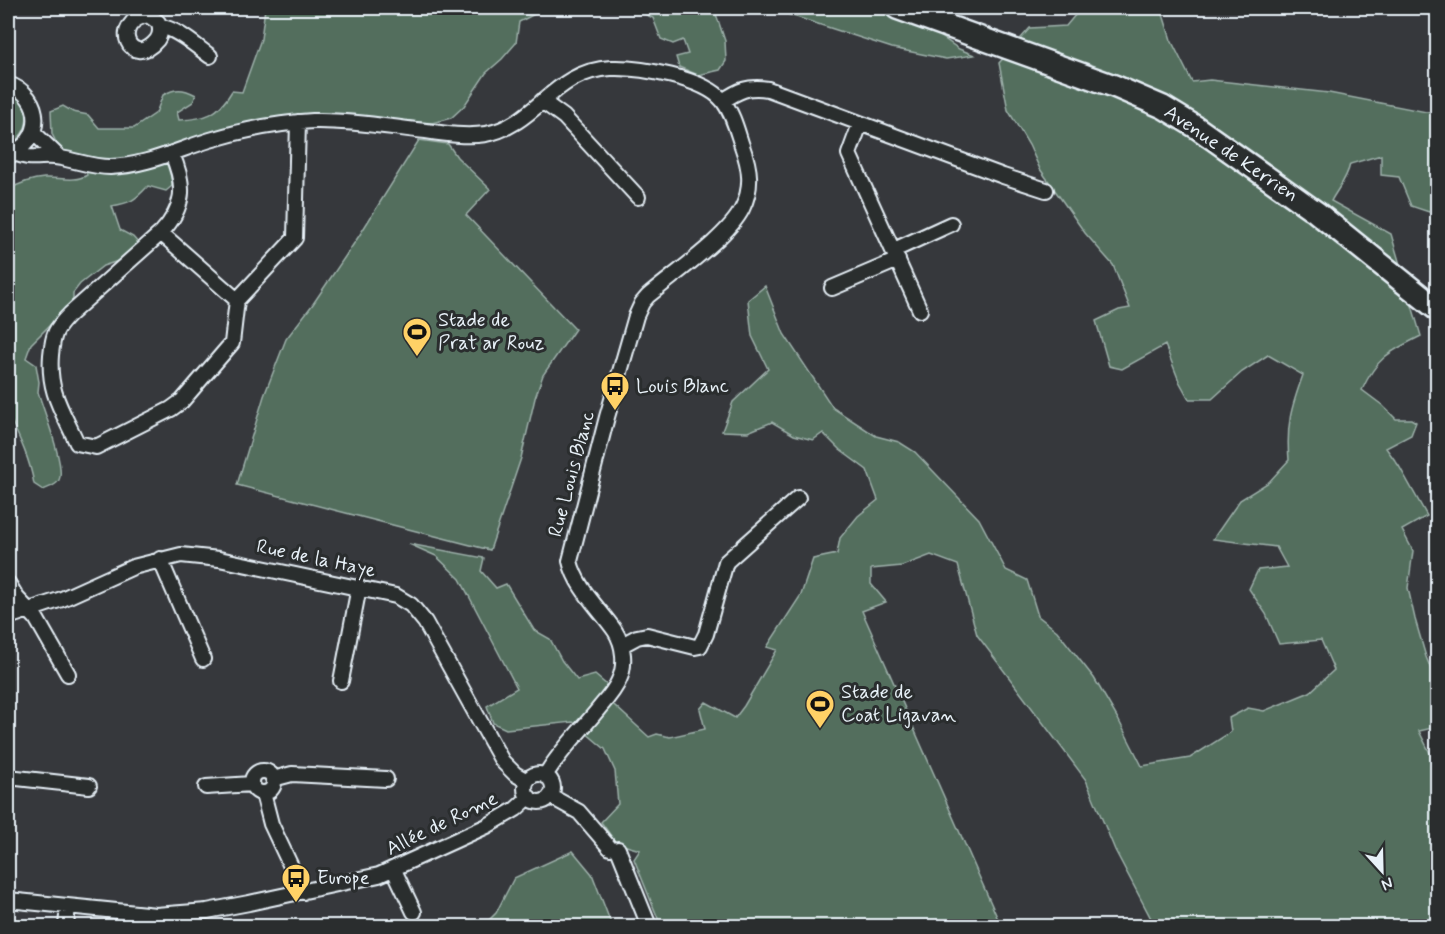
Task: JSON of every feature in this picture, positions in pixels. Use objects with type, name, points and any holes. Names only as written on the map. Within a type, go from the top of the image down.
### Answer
[{"type":"main road","name":"Avenue de Kerrien","points":[[897,8],[1114,86],[1162,106],[1196,127],[1316,212],[1437,310]]},
{"type":"street","points":[[149,11],[160,27],[158,38],[148,48],[133,54],[128,44],[129,25],[149,11]]},
{"type":"street","points":[[160,27],[173,31],[210,56]]},
{"type":"street","points":[[10,153],[29,158],[59,157],[86,165],[110,166],[137,163],[237,133],[298,122],[337,121],[453,134],[484,134],[497,131],[518,121],[555,90],[578,76],[610,68],[638,70],[682,79],[708,88],[723,101],[742,88],[757,87],[1046,190]]},
{"type":"street","points":[[8,84],[20,89],[31,101],[35,116],[33,132],[21,147],[10,153]]},
{"type":"street","points":[[542,101],[564,117],[639,197]]},
{"type":"street","name":"Rue Louis Blanc","points":[[622,645],[616,632],[580,584],[570,561],[636,316],[635,301],[648,296],[724,233],[735,220],[745,202],[750,184],[750,171],[733,120],[723,101]]},
{"type":"street","points":[[172,154],[181,183],[182,198],[172,220],[161,233],[70,314],[56,328],[52,336],[51,385],[77,443],[96,447],[164,414],[182,401],[232,343],[237,300],[295,238],[298,122]]},
{"type":"street","points":[[860,124],[849,154],[920,310]]},
{"type":"street","points":[[33,132],[59,157]]},
{"type":"street","points":[[832,288],[951,224]]},
{"type":"street","points":[[161,233],[237,300]]},
{"type":"street","points":[[545,776],[555,758],[593,716],[619,681],[622,645],[637,637],[647,635],[694,647],[700,646],[704,642],[726,562],[798,498]]},
{"type":"street","name":"Rue de la Haye","points":[[8,616],[62,599],[133,567],[181,555],[204,556],[396,596],[411,605],[418,613],[498,755],[515,774],[527,781]]},
{"type":"street","points":[[160,559],[203,659]]},
{"type":"street","points":[[8,583],[17,598],[30,610],[68,674]]},
{"type":"street","points":[[341,681],[359,587]]},
{"type":"street","points":[[260,771],[270,773],[273,779],[271,789],[263,793],[257,792],[252,784],[254,775],[260,771]]},
{"type":"street","points":[[273,779],[292,774],[386,779]]},
{"type":"street","points":[[533,776],[545,776],[552,784],[550,796],[540,802],[529,797],[525,789],[527,781],[533,776]]},
{"type":"street","points":[[8,777],[89,786]]},
{"type":"street","points":[[206,787],[252,784]]},
{"type":"street","points":[[263,793],[271,824],[303,892]]},
{"type":"street","points":[[550,796],[579,812],[614,848],[649,927]]},
{"type":"street","name":"Allée de Rome","points":[[8,900],[156,915],[207,911],[369,879],[393,870],[499,819],[516,809],[529,797]]},
{"type":"street","points":[[393,870],[414,912]]},
{"type":"street","points":[[66,927],[68,906]]},
{"type":"green space","points":[[265,8],[503,8],[504,11],[508,8],[546,8],[519,22],[516,43],[486,73],[464,106],[451,118],[432,123],[341,116],[162,151],[172,186],[166,191],[148,186],[132,200],[112,206],[120,230],[133,237],[139,244],[121,260],[103,266],[80,284],[64,311],[31,344],[26,358],[36,365],[38,392],[59,463],[58,482],[43,490],[34,484],[27,457],[8,414],[8,190],[34,179],[72,179],[87,175],[81,157],[60,150],[52,134],[51,111],[63,106],[73,112],[88,115],[99,128],[134,128],[156,113],[163,95],[171,91],[183,90],[196,95],[193,102],[177,112],[179,120],[204,117],[222,106],[232,91],[242,92],[261,39]]},
{"type":"green space","points":[[633,8],[714,8],[725,41],[726,61],[720,70],[698,75],[679,67],[676,57],[688,54],[683,40],[673,44],[661,39],[653,18]]},
{"type":"green space","points":[[778,8],[883,8],[920,22],[959,49],[974,55],[946,59],[892,48],[787,14]]},
{"type":"green space","points":[[1081,8],[1161,8],[1171,40],[1192,82],[1210,80],[1329,93],[1437,114],[1437,209],[1429,212],[1411,206],[1399,177],[1381,175],[1381,155],[1350,164],[1345,179],[1331,201],[1391,234],[1421,336],[1385,357],[1373,370],[1362,390],[1396,419],[1411,419],[1416,422],[1411,435],[1386,448],[1399,466],[1427,516],[1402,530],[1413,551],[1408,588],[1415,619],[1426,657],[1437,683],[1437,727],[1419,731],[1437,767],[1437,926],[1155,926],[1115,850],[1086,780],[977,635],[958,565],[931,555],[902,566],[871,569],[871,584],[886,602],[862,611],[1001,926],[661,926],[634,859],[640,850],[616,843],[601,822],[618,804],[615,771],[605,749],[573,722],[506,729],[493,723],[487,706],[517,688],[460,579],[436,556],[409,544],[484,558],[481,571],[496,588],[506,584],[534,630],[550,639],[562,661],[577,680],[595,675],[608,686],[603,695],[649,737],[657,734],[670,737],[705,729],[700,709],[706,702],[735,718],[777,650],[767,647],[801,595],[813,559],[837,554],[840,538],[858,516],[878,500],[867,470],[840,450],[823,433],[813,440],[794,435],[772,422],[748,432],[722,431],[733,402],[768,369],[752,336],[748,300],[765,286],[784,334],[833,408],[876,436],[899,442],[915,452],[979,519],[1006,570],[1027,580],[1038,616],[1057,631],[1094,678],[1142,766],[1190,758],[1231,732],[1229,718],[1248,708],[1264,711],[1310,692],[1334,670],[1321,640],[1279,644],[1266,614],[1249,589],[1258,570],[1287,567],[1276,547],[1213,539],[1240,500],[1269,482],[1289,460],[1290,417],[1303,375],[1268,355],[1242,372],[1212,399],[1189,399],[1179,381],[1165,345],[1122,369],[1109,366],[1096,321],[1119,310],[1130,308],[1113,265],[1085,233],[1040,169],[1008,110],[999,63],[1030,28],[1066,26]]},
{"type":"green space","points":[[8,91],[22,103],[27,118],[22,133],[8,145]]},
{"type":"green space","name":"Stade de Prat ar Rouz","points":[[419,140],[448,144],[457,157],[490,189],[466,215],[575,329],[543,375],[535,398],[521,458],[490,550],[237,485],[264,396],[286,339],[359,236]]},
{"type":"green space","points":[[573,851],[592,874],[612,926],[483,926],[496,913],[514,878]]},
{"type":"place","name":"Stade de Prat ar Rouz","points":[[417,358]]},
{"type":"place","name":"Louis Blanc","points":[[615,412]]},
{"type":"place","name":"Stade de Coat Ligavan","points":[[820,730]]},
{"type":"place","name":"Europe","points":[[296,904]]}]
